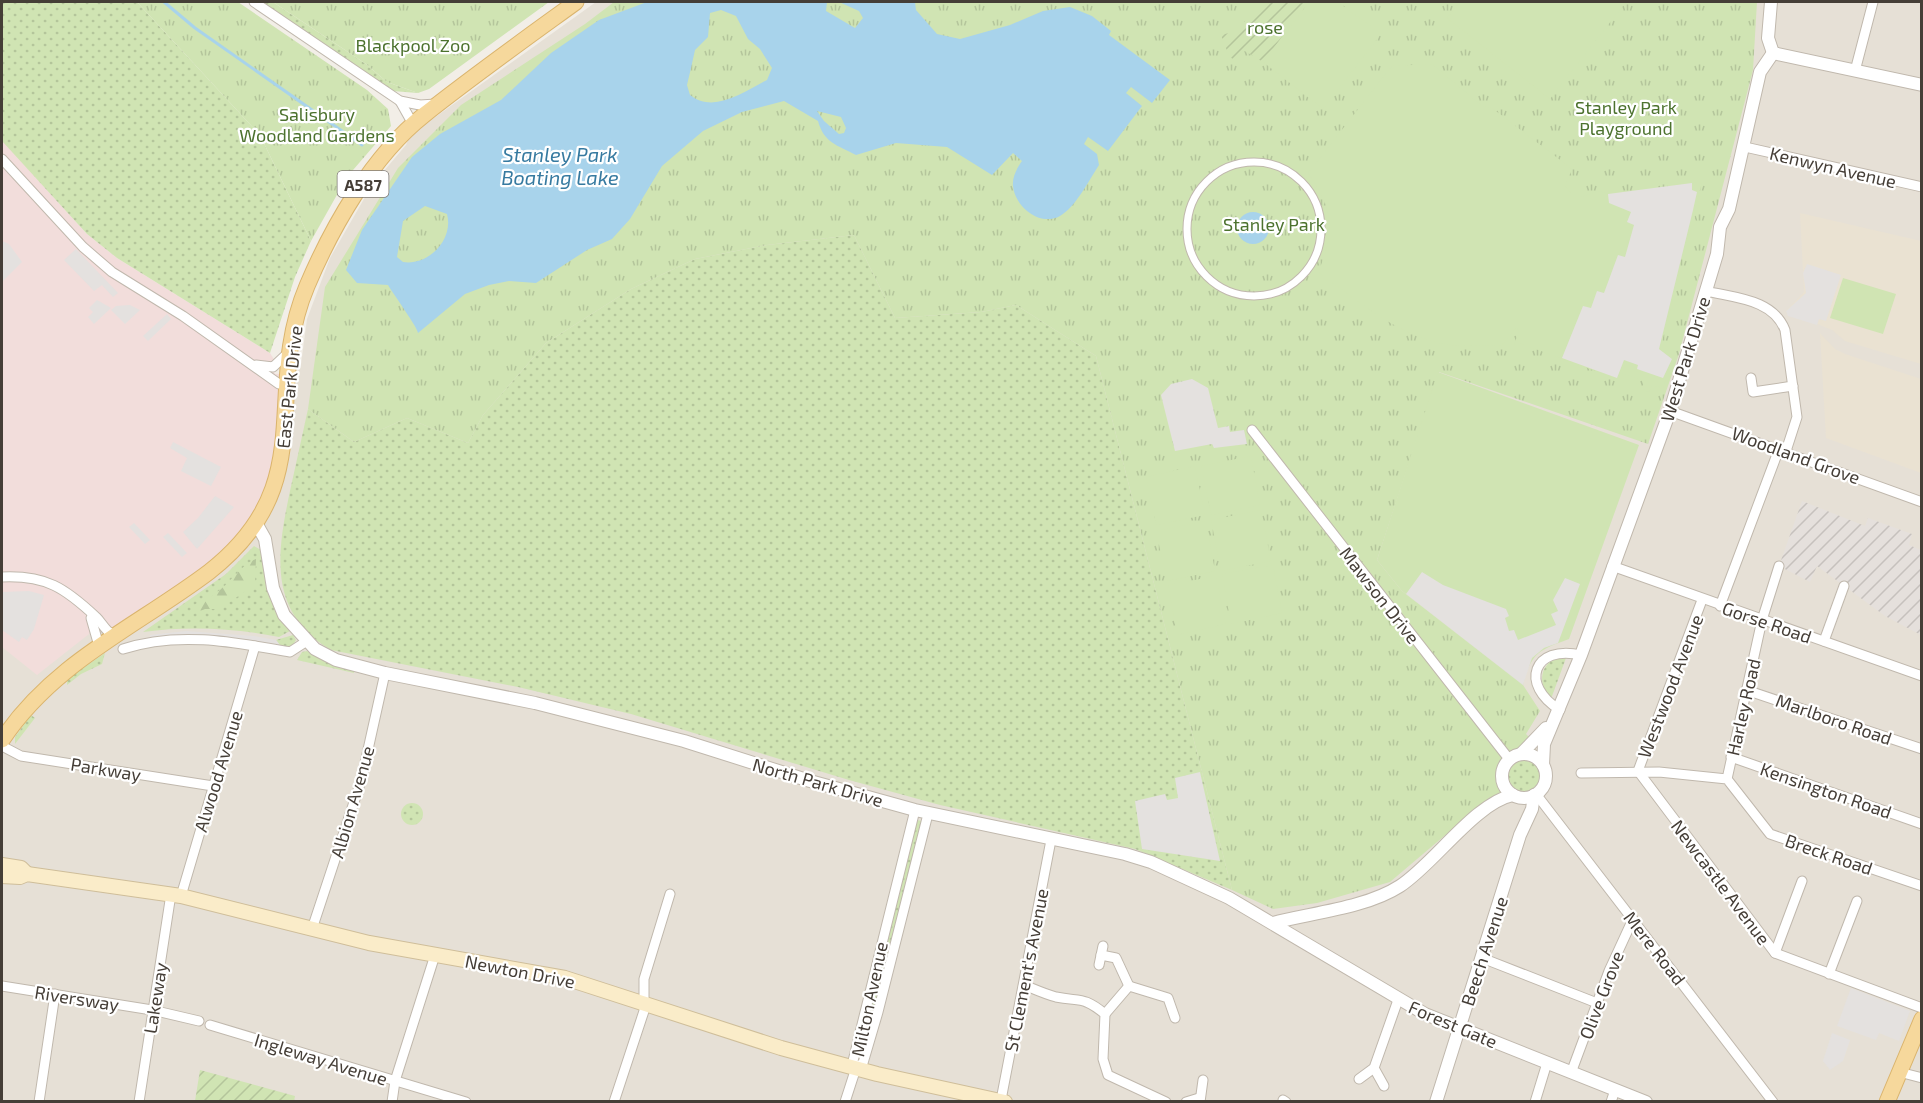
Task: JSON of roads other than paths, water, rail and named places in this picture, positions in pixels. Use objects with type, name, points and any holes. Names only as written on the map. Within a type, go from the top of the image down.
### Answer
[{"type":"main road","name":"East Park Drive","points":[[119,642],[224,561],[256,523],[271,495],[280,466],[291,349],[298,313],[307,288],[338,224],[371,173],[414,126],[441,103],[576,2]]},
{"type":"main road","name":"A587","points":[[2,740],[40,692],[99,646],[119,642]]},
{"type":"main road","name":"Newton Drive","points":[[2,865],[21,868],[27,874]]},
{"type":"main road","name":"Newton Drive","points":[[2,876],[20,877],[27,874],[176,895],[312,929],[435,955],[556,975],[781,1048],[856,1068],[1003,1101]]},
{"type":"main road","points":[[1887,1101],[1922,1019]]},
{"type":"street","points":[[254,2],[400,101],[420,105],[441,103]]},
{"type":"street","points":[[1771,2],[1768,38],[1773,53],[1922,85]]},
{"type":"street","points":[[1855,71],[1873,2]]},
{"type":"street","name":"West Park Drive","points":[[1543,765],[1543,748],[1581,655],[1670,411],[1717,254],[1720,227],[1729,209],[1761,72],[1773,53]]},
{"type":"street","points":[[400,101],[414,126]]},
{"type":"street","name":"Kenwyn Avenue","points":[[1745,147],[1922,187]]},
{"type":"street","points":[[2,159],[105,267],[279,384],[288,384]]},
{"type":"street","points":[[1247,162],[1264,162],[1295,175],[1312,195],[1321,220],[1321,237],[1316,255],[1307,270],[1288,286],[1264,295],[1242,295],[1212,281],[1196,261],[1188,237],[1188,219],[1193,201],[1201,188],[1227,167],[1247,162]]},
{"type":"street","name":"Westwood Avenue","points":[[1706,291],[1758,304],[1772,310],[1785,330],[1797,417],[1720,606]]},
{"type":"street","points":[[253,365],[273,367],[291,349]]},
{"type":"street","points":[[1751,378],[1753,392],[1793,386]]},
{"type":"street","name":"Woodland Grove","points":[[1670,411],[1922,502]]},
{"type":"street","name":"Mawson Drive","points":[[1252,430],[1509,759]]},
{"type":"street","points":[[2,577],[25,577],[46,581],[70,593],[119,642],[211,639],[290,652],[296,651],[307,641],[280,607],[273,588],[265,538],[256,523]]},
{"type":"street","name":"Harley Road","points":[[1727,779],[1762,620],[1779,566]]},
{"type":"street","name":"Gorse Road","points":[[1612,567],[1922,676]]},
{"type":"street","points":[[1824,641],[1844,586]]},
{"type":"street","name":"Westwood Avenue","points":[[1638,771],[1702,600]]},
{"type":"street","points":[[89,613],[99,646]]},
{"type":"street","name":"North Park Drive","points":[[307,641],[325,655],[336,660],[385,673],[535,703],[674,738],[810,781],[915,810],[1125,854],[1151,862],[1229,898],[1272,923]]},
{"type":"street","name":"Alwood Avenue","points":[[176,895],[213,786],[255,646]]},
{"type":"street","points":[[1560,710],[1543,699],[1538,691],[1538,669],[1546,657],[1556,654],[1581,655]]},
{"type":"street","name":"Albion Avenue","points":[[312,929],[361,781],[385,673]]},
{"type":"street","name":"Marlboro Road","points":[[1746,690],[1922,749]]},
{"type":"street","name":"West Park Drive","points":[[1521,754],[1537,741],[1560,710]]},
{"type":"street","name":"Parkway","points":[[2,746],[21,756],[213,786]]},
{"type":"street","points":[[1272,923],[1369,899],[1393,890],[1414,877],[1482,812],[1501,799],[1535,794],[1546,778],[1543,765],[1533,756],[1521,754],[1509,759],[1502,769],[1502,782],[1482,812]]},
{"type":"street","name":"Kensington Road","points":[[1731,756],[1922,824]]},
{"type":"street","points":[[1581,773],[1638,771],[1688,773],[1727,779]]},
{"type":"street","name":"Newcastle Avenue","points":[[1638,771],[1775,953],[1922,1008]]},
{"type":"street","name":"Breck Road","points":[[1727,779],[1770,834],[1922,886]]},
{"type":"street","points":[[1502,782],[1515,796]]},
{"type":"street","name":"Beech Avenue","points":[[1436,1101],[1535,794]]},
{"type":"street","name":"Mere Road","points":[[1535,794],[1773,1101]]},
{"type":"street","name":"Beech Avenue","points":[[1515,796],[1522,811],[1520,835]]},
{"type":"street","name":"Milton Avenue","points":[[915,810],[852,1061],[856,1068],[863,1063],[872,1032],[928,813]]},
{"type":"street","name":"St Clement's Avenue","points":[[1003,1101],[1051,840]]},
{"type":"street","points":[[1775,953],[1802,881]]},
{"type":"street","points":[[614,1101],[644,1011],[644,979],[670,894]]},
{"type":"street","name":"Lakeway","points":[[139,1101],[152,1010],[176,895]]},
{"type":"street","points":[[1829,974],[1857,901]]},
{"type":"street","name":"Olive Grove","points":[[1571,1073],[1597,1003],[1633,919]]},
{"type":"street","name":"Forest Gate","points":[[1272,923],[1398,1000],[1458,1028],[1571,1073],[1613,1096],[1646,1101]]},
{"type":"street","points":[[1100,965],[1102,950],[1116,958],[1129,986]]},
{"type":"street","points":[[392,1101],[396,1081],[435,955]]},
{"type":"street","points":[[1482,958],[1597,1003]]},
{"type":"street","points":[[1024,985],[1057,997],[1082,999],[1105,1014]]},
{"type":"street","name":"Riversway","points":[[2,986],[152,1010]]},
{"type":"street","points":[[1129,986],[1169,994],[1175,1018]]},
{"type":"street","points":[[1129,986],[1105,1014],[1103,1059],[1108,1076],[1166,1101]]},
{"type":"street","points":[[39,1101],[55,994]]},
{"type":"street","points":[[1359,1079],[1374,1068],[1398,1000]]},
{"type":"street","points":[[152,1010],[199,1021]]},
{"type":"street","name":"Ingleway Avenue","points":[[210,1025],[466,1101]]},
{"type":"street","points":[[1535,1101],[1547,1063]]},
{"type":"street","points":[[845,1101],[856,1068]]},
{"type":"street","points":[[1374,1068],[1384,1086]]},
{"type":"street","points":[[1899,1072],[1922,1077]]},
{"type":"street","points":[[1186,1101],[1199,1100],[1203,1080]]},
{"type":"water","name":"Stanley Park Boating Lake","points":[[647,2],[827,2],[826,11],[855,28],[863,18],[859,11],[839,2],[915,2],[916,10],[937,34],[960,39],[1010,25],[1043,11],[1070,7],[1092,16],[1111,31],[1109,35],[1170,80],[1152,103],[1131,87],[1126,93],[1142,106],[1108,151],[1088,137],[1084,144],[1097,154],[1099,165],[1082,193],[1066,212],[1052,219],[1037,217],[1023,208],[1018,201],[1013,183],[1015,173],[1022,161],[1013,153],[992,175],[947,147],[896,143],[856,155],[828,139],[818,121],[784,101],[742,112],[703,131],[662,166],[630,219],[612,239],[587,250],[536,283],[509,281],[489,285],[465,294],[418,333],[388,285],[357,283],[346,270],[362,230],[412,157],[440,134],[501,100],[551,53],[599,20]],"holes":[[[721,10],[736,16],[748,39],[760,49],[772,68],[767,80],[728,99],[709,102],[690,95],[687,85],[695,50],[708,37],[710,13]],[[817,111],[841,117],[846,128],[844,133],[839,134],[824,121]],[[425,206],[447,214],[447,233],[443,242],[430,255],[421,260],[403,262],[397,257],[403,221]]]},
{"type":"water","points":[[1253,212],[1265,216],[1269,228],[1265,240],[1253,244],[1241,240],[1237,228],[1241,216]]},
{"type":"waterway","points":[[164,2],[195,28],[362,145]]},
{"type":"park label","name":"rose","points":[[1265,27]]},
{"type":"park label","name":"Blackpool Zoo","points":[[413,45]]},
{"type":"park label","name":"Stanley Park Playground","points":[[1626,117]]},
{"type":"park label","name":"Salisbury Woodland Gardens","points":[[317,124]]},
{"type":"park label","name":"Stanley Park","points":[[1274,224]]}]
